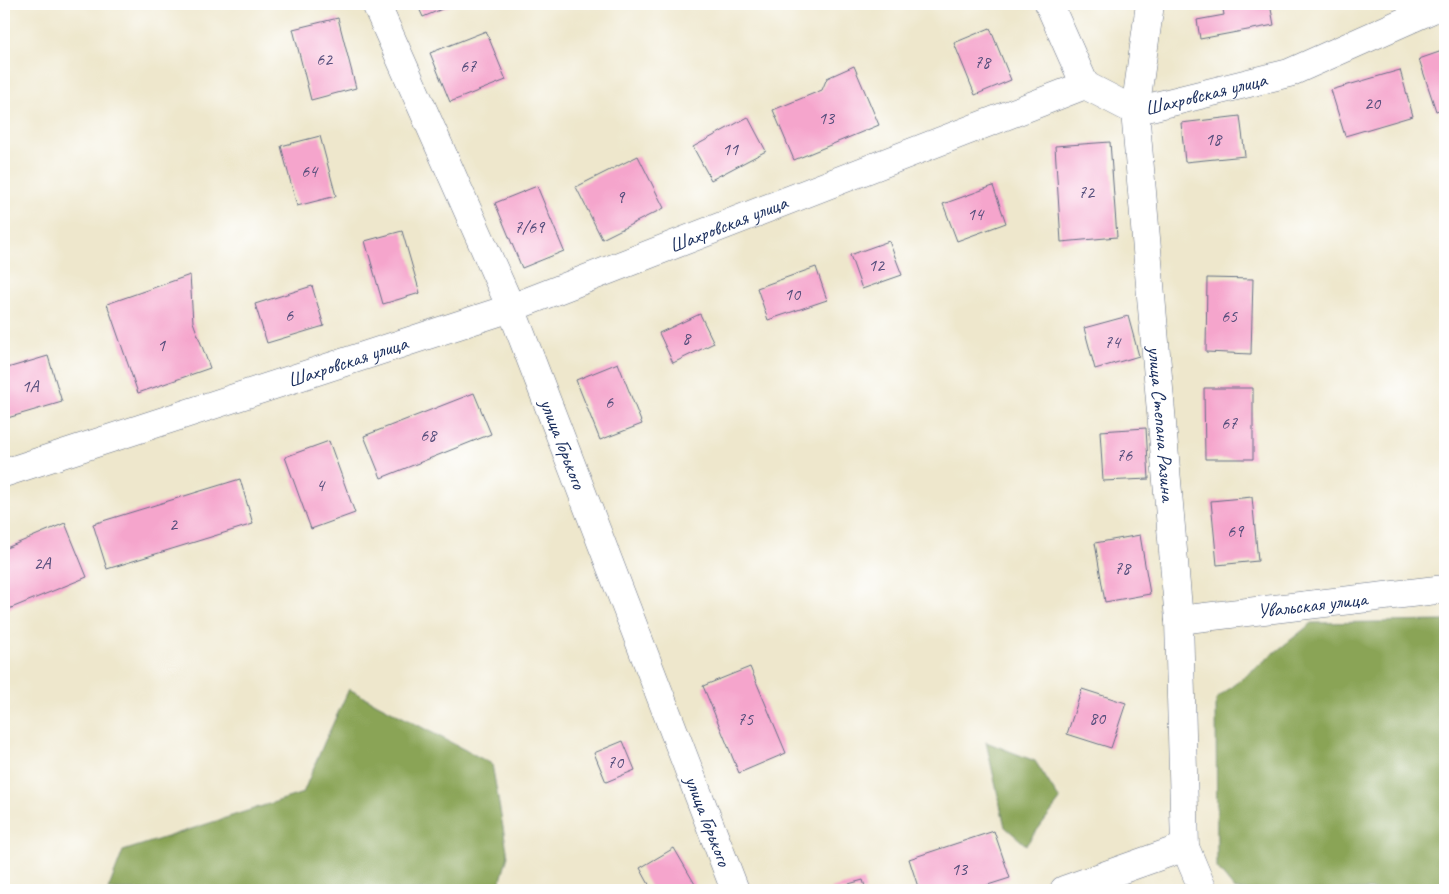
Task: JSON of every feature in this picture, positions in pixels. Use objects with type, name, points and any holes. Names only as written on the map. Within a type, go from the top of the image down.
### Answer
[{"type":"street","name":"улица Горького","points":[[376,4],[511,308],[735,890]]},
{"type":"street","points":[[1049,4],[1086,85]]},
{"type":"street","name":"улица Степана Разина","points":[[1150,4],[1135,111],[1179,620],[1185,847]]},
{"type":"street","name":"Шахровская улица","points":[[4,473],[511,308],[1086,85],[1135,111],[1289,73],[1444,4]]},
{"type":"street","name":"Увальская улица","points":[[1179,620],[1445,589]]},
{"type":"street","points":[[1064,890],[1185,847],[1203,890]]},
{"type":"green space","points":[[1445,621],[1445,890],[1235,890],[1217,868],[1216,699],[1312,623]]},
{"type":"green space","points":[[349,689],[492,764],[508,856],[498,890],[108,890],[123,851],[303,793]]},
{"type":"green space","points":[[986,742],[1035,761],[1060,800],[1026,845],[1005,827]]},
{"type":"building","points":[[417,4],[454,4],[423,17]]},
{"type":"building","points":[[1222,4],[1270,4],[1274,25],[1200,39],[1197,20],[1224,15]]},
{"type":"building","points":[[338,18],[356,88],[311,100],[293,29]]},
{"type":"building","points":[[990,28],[1011,80],[975,95],[954,43]]},
{"type":"building","points":[[486,31],[506,80],[450,102],[430,53]]},
{"type":"building","points":[[1445,50],[1445,108],[1436,111],[1419,59]]},
{"type":"building","points":[[854,66],[879,125],[794,160],[773,110],[822,90],[827,78]]},
{"type":"building","points":[[1400,70],[1413,116],[1345,136],[1331,90]]},
{"type":"building","points":[[1240,116],[1245,156],[1185,162],[1181,123]]},
{"type":"building","points":[[748,117],[766,151],[711,180],[693,147]]},
{"type":"building","points":[[320,136],[336,196],[297,206],[281,146]]},
{"type":"building","points":[[1110,142],[1117,237],[1061,242],[1055,146]]},
{"type":"building","points":[[638,156],[664,208],[602,239],[576,187]]},
{"type":"building","points":[[537,186],[564,251],[522,268],[495,203]]},
{"type":"building","points":[[993,186],[1006,223],[957,241],[943,204]]},
{"type":"building","points":[[402,231],[420,293],[383,304],[365,241]]},
{"type":"building","points":[[889,241],[902,275],[862,289],[850,255]]},
{"type":"building","points":[[816,267],[827,300],[768,320],[757,288]]},
{"type":"building","points":[[190,275],[193,322],[210,368],[138,393],[107,304]]},
{"type":"building","points":[[1207,278],[1253,279],[1251,354],[1206,352]]},
{"type":"building","points":[[312,286],[324,326],[267,343],[255,304]]},
{"type":"building","points":[[700,314],[714,343],[673,363],[659,333]]},
{"type":"building","points":[[1128,316],[1139,356],[1095,369],[1084,328]]},
{"type":"building","points":[[48,356],[62,402],[4,419],[4,369]]},
{"type":"building","points":[[618,363],[642,424],[600,440],[576,380]]},
{"type":"building","points":[[1204,388],[1253,388],[1253,459],[1205,459]]},
{"type":"building","points":[[474,393],[491,434],[381,478],[364,436]]},
{"type":"building","points":[[1146,428],[1149,479],[1103,481],[1100,431]]},
{"type":"building","points":[[329,441],[355,513],[311,529],[285,457]]},
{"type":"building","points":[[240,479],[253,524],[107,569],[93,524]]},
{"type":"building","points":[[1252,497],[1258,561],[1217,565],[1211,501]]},
{"type":"building","points":[[65,523],[87,577],[4,611],[4,549]]},
{"type":"building","points":[[1140,535],[1150,594],[1105,602],[1095,543]]},
{"type":"building","points":[[750,667],[786,753],[739,773],[703,686]]},
{"type":"building","points":[[1082,689],[1126,703],[1111,748],[1067,734]]},
{"type":"building","points":[[623,741],[635,770],[606,782],[594,753]]},
{"type":"building","points":[[994,831],[1010,878],[972,890],[919,890],[909,859]]},
{"type":"building","points":[[674,848],[696,886],[687,890],[652,890],[640,868]]},
{"type":"building","points":[[863,880],[866,890],[827,890]]}]
